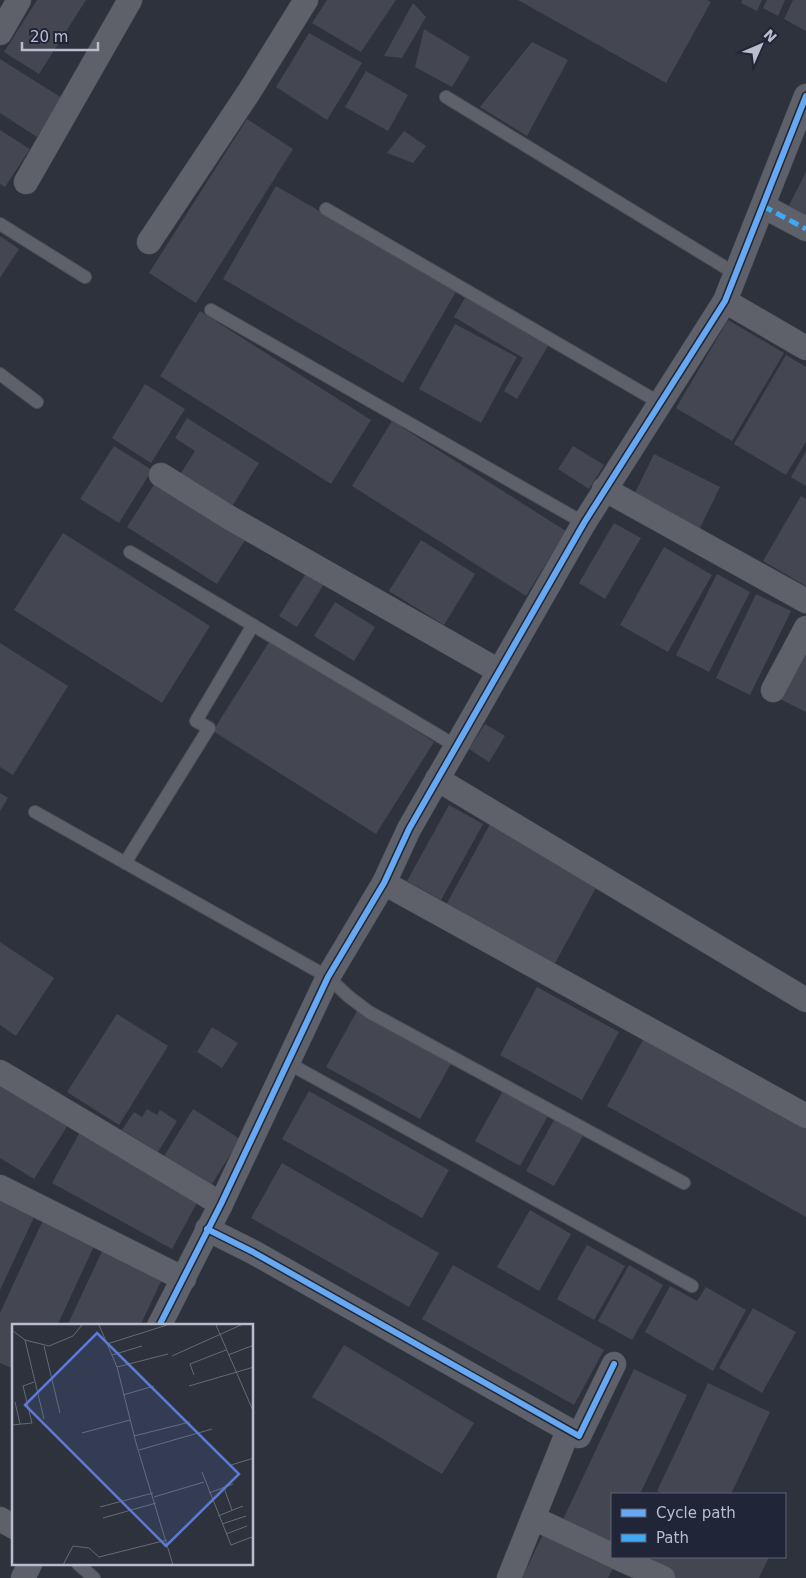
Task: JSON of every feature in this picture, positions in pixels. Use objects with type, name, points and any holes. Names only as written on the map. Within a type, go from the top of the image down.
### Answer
[{"type":"street","points":[[0,33],[19,0]]},
{"type":"street","points":[[26,182],[130,0]]},
{"type":"street","points":[[148,242],[249,92],[306,0]]},
{"type":"street","points":[[160,1324],[221,1204],[328,977],[384,883],[409,829],[604,489],[725,301],[804,108]]},
{"type":"street","points":[[763,206],[806,229]]},
{"type":"street","points":[[725,301],[806,348]]},
{"type":"street","points":[[161,475],[230,518],[499,671]]},
{"type":"street","points":[[604,489],[806,601]]},
{"type":"street","points":[[773,690],[806,628]]},
{"type":"street","points":[[437,779],[806,1000]]},
{"type":"street","points":[[384,883],[806,1116]]},
{"type":"street","points":[[0,1072],[221,1204]]},
{"type":"street","points":[[0,1188],[184,1279]]},
{"type":"street","points":[[207,1229],[253,1252],[579,1436],[614,1364]]},
{"type":"street","points":[[509,1578],[568,1431]]},
{"type":"street","points":[[533,1518],[611,1555]]},
{"type":"street","points":[[0,1519],[12,1526]]},
{"type":"street","points":[[618,1558],[653,1576]]},
{"type":"street","points":[[23,1578],[29,1566]]},
{"type":"lane","points":[[446,96],[736,274]]},
{"type":"lane","points":[[326,209],[660,403]]},
{"type":"lane","points":[[0,224],[85,277]]},
{"type":"lane","points":[[211,310],[584,523]]},
{"type":"lane","points":[[0,374],[37,402]]},
{"type":"lane","points":[[130,552],[456,746]]},
{"type":"lane","points":[[125,863],[209,728],[196,721],[253,625]]},
{"type":"lane","points":[[35,812],[328,977],[369,1012],[684,1182]]},
{"type":"lane","points":[[288,1063],[692,1286]]},
{"type":"lane","points":[[80,1566],[94,1578]]},
{"type":"building","points":[[37,0],[86,0],[39,74],[4,52]]},
{"type":"building","points":[[327,0],[396,0],[361,52],[312,23]]},
{"type":"building","points":[[518,0],[707,0],[711,2],[666,83]]},
{"type":"building","points":[[742,0],[762,0],[757,11],[741,3]]},
{"type":"building","points":[[767,0],[785,0],[778,16],[763,8]]},
{"type":"building","points":[[793,0],[806,0],[806,31],[784,19]]},
{"type":"building","points":[[413,3],[426,17],[402,58],[384,56]]},
{"type":"building","points":[[424,29],[470,57],[452,87],[415,67]]},
{"type":"building","points":[[309,33],[362,63],[327,120],[276,87]]},
{"type":"building","points":[[532,42],[568,60],[527,136],[480,107]]},
{"type":"building","points":[[0,59],[62,98],[37,137],[0,113]]},
{"type":"building","points":[[366,71],[408,95],[388,131],[345,107]]},
{"type":"building","points":[[247,119],[293,149],[196,303],[149,273]]},
{"type":"building","points":[[0,130],[30,149],[5,187],[0,184]]},
{"type":"building","points":[[404,131],[426,146],[413,163],[387,153]]},
{"type":"building","points":[[806,172],[806,221],[786,211]]},
{"type":"building","points":[[276,186],[457,290],[403,383],[223,279]]},
{"type":"building","points":[[0,236],[19,249],[0,278]]},
{"type":"building","points":[[466,296],[549,344],[517,399],[504,391],[523,358],[454,317]]},
{"type":"building","points":[[200,311],[371,420],[331,484],[160,376]]},
{"type":"building","points":[[728,320],[784,353],[732,441],[676,408]]},
{"type":"building","points":[[455,324],[517,357],[481,423],[419,389]]},
{"type":"building","points":[[786,355],[806,367],[806,442],[786,475],[734,444]]},
{"type":"building","points":[[145,384],[185,409],[151,463],[112,438]]},
{"type":"building","points":[[187,418],[259,463],[231,508],[179,476],[195,451],[175,438]]},
{"type":"building","points":[[392,421],[566,531],[526,596],[352,486]]},
{"type":"building","points":[[114,446],[152,470],[119,523],[80,499]]},
{"type":"building","points":[[573,446],[604,465],[589,489],[558,469]]},
{"type":"building","points":[[806,451],[806,486],[791,477]]},
{"type":"building","points":[[654,454],[720,487],[699,530],[633,497]]},
{"type":"building","points":[[157,480],[247,537],[217,584],[127,527]]},
{"type":"building","points":[[801,496],[806,499],[806,586],[763,561]]},
{"type":"building","points":[[614,523],[641,538],[605,599],[579,583]]},
{"type":"building","points":[[63,533],[210,626],[162,703],[14,610]]},
{"type":"building","points":[[421,540],[475,574],[444,625],[389,591]]},
{"type":"building","points":[[664,547],[712,575],[668,652],[620,625]]},
{"type":"building","points":[[308,570],[326,581],[297,627],[279,616]]},
{"type":"building","points":[[717,574],[750,592],[709,672],[676,655]]},
{"type":"building","points":[[756,594],[791,611],[750,695],[716,678]]},
{"type":"building","points":[[335,602],[375,627],[354,661],[314,636]]},
{"type":"building","points":[[806,635],[806,712],[776,697]]},
{"type":"building","points":[[271,639],[434,742],[376,834],[213,731]]},
{"type":"building","points":[[0,643],[68,686],[13,775],[0,767]]},
{"type":"building","points":[[485,724],[505,736],[489,762],[469,749]]},
{"type":"building","points":[[0,793],[8,798],[0,811]]},
{"type":"building","points":[[449,805],[483,824],[441,900],[407,881]]},
{"type":"building","points":[[490,824],[598,884],[554,965],[446,905]]},
{"type":"building","points":[[0,942],[54,978],[16,1036],[0,1025]]},
{"type":"building","points":[[537,987],[619,1032],[582,1100],[500,1055]]},
{"type":"building","points":[[358,1009],[452,1062],[420,1119],[326,1067]]},
{"type":"building","points":[[117,1014],[168,1046],[119,1125],[67,1092]]},
{"type":"building","points":[[212,1027],[238,1043],[222,1068],[197,1052]]},
{"type":"building","points":[[644,1038],[806,1128],[806,1217],[607,1106]]},
{"type":"building","points":[[0,1082],[68,1125],[34,1179],[0,1158]]},
{"type":"building","points":[[504,1089],[549,1114],[520,1166],[475,1141]]},
{"type":"building","points":[[309,1091],[449,1170],[422,1218],[282,1139]]},
{"type":"building","points":[[147,1109],[157,1115],[160,1110],[177,1121],[158,1152],[122,1130],[134,1112],[142,1117]]},
{"type":"building","points":[[193,1109],[240,1139],[210,1187],[163,1158]]},
{"type":"building","points":[[555,1118],[584,1134],[554,1186],[526,1171]]},
{"type":"building","points":[[80,1132],[199,1199],[172,1249],[52,1183]]},
{"type":"building","points":[[282,1163],[439,1253],[409,1307],[251,1218]]},
{"type":"building","points":[[0,1196],[36,1213],[0,1290]]},
{"type":"building","points":[[530,1210],[571,1234],[539,1291],[497,1267]]},
{"type":"building","points":[[43,1220],[95,1244],[58,1324],[12,1324],[12,1368],[0,1363],[0,1313]]},
{"type":"building","points":[[587,1245],[625,1266],[594,1320],[557,1299]]},
{"type":"building","points":[[104,1247],[164,1275],[141,1324],[68,1324]]},
{"type":"building","points":[[453,1265],[604,1350],[574,1405],[422,1319]]},
{"type":"building","points":[[629,1265],[663,1285],[632,1340],[598,1321]]},
{"type":"building","points":[[670,1286],[697,1301],[706,1287],[746,1310],[713,1371],[645,1332]]},
{"type":"building","points":[[753,1308],[796,1332],[762,1393],[719,1368]]},
{"type":"building","points":[[344,1345],[474,1423],[442,1474],[312,1397]]},
{"type":"building","points":[[634,1369],[687,1395],[640,1493],[611,1493],[611,1554],[559,1528]]},
{"type":"building","points":[[708,1383],[770,1412],[731,1493],[662,1493],[657,1491]]},
{"type":"building","points":[[545,1530],[615,1564],[608,1578],[522,1578]]},
{"type":"building","points":[[636,1558],[769,1558],[759,1578],[674,1578]]},
{"type":"marked path","points":[[763,206],[806,229]]},
{"type":"cycle path","points":[[160,1324],[221,1204],[328,977],[384,883],[409,829],[584,523],[725,301],[806,96]]},
{"type":"cycle path","points":[[207,1229],[253,1252],[579,1436],[614,1364]]}]
